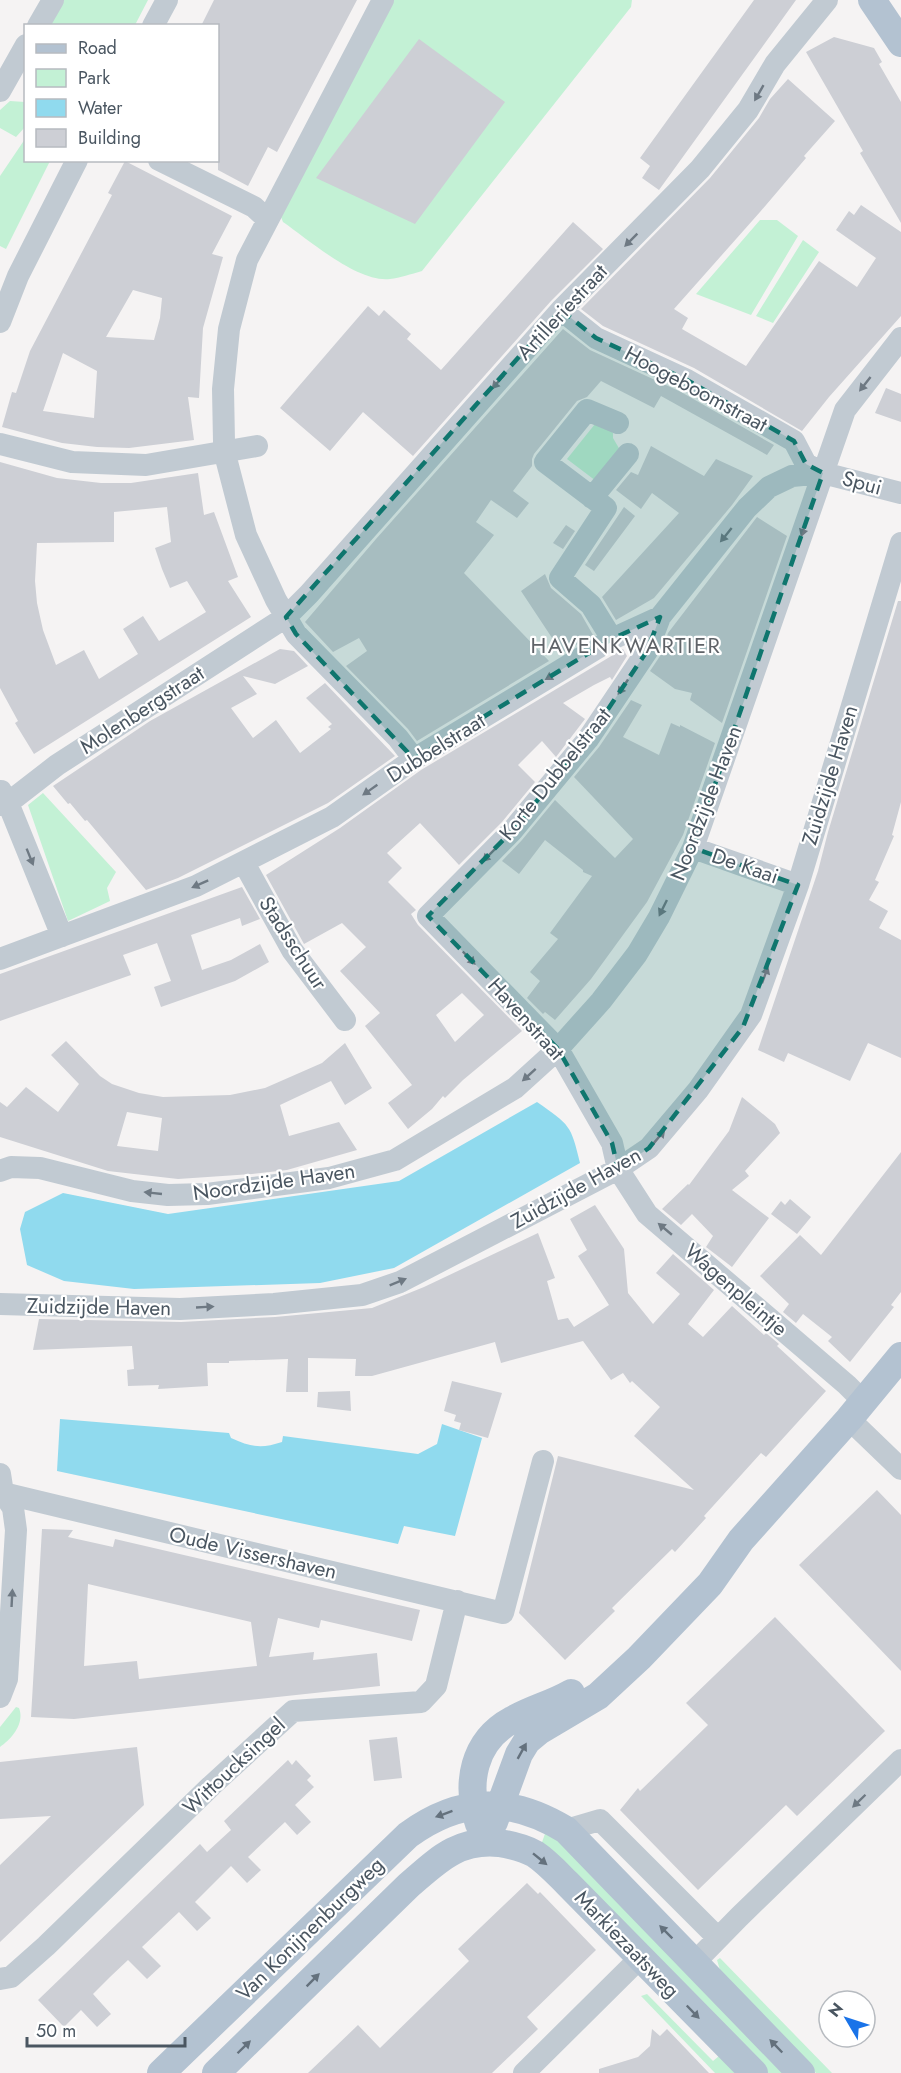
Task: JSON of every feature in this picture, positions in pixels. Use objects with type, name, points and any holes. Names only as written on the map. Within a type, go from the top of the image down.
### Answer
[{"type":"main road","points":[[872,0],[901,43]]},
{"type":"main road","points":[[485,1842],[502,1805],[519,1754],[527,1741],[538,1731],[598,1696],[710,1584],[741,1540],[901,1356]]},
{"type":"main road","points":[[485,1842],[473,1806],[471,1789],[474,1769],[486,1742],[493,1733],[510,1720],[561,1699],[587,1683],[698,1572],[741,1540]]},
{"type":"main road","name":"Van Konijnenburgweg","points":[[161,2073],[408,1835],[426,1821],[438,1816],[473,1806],[502,1805]]},
{"type":"main road","name":"Markiezaatsweg","points":[[502,1805],[541,1817],[566,1830],[801,2073]]},
{"type":"main road","name":"Van Konijnenburgweg","points":[[216,2073],[409,1885],[455,1849],[485,1842]]},
{"type":"main road","name":"Markiezaatsweg","points":[[485,1842],[518,1847],[538,1857],[567,1883],[754,2073]]},
{"type":"street","points":[[39,24],[53,0]]},
{"type":"street","points":[[154,24],[167,0]]},
{"type":"street","points":[[383,0],[247,261],[229,329],[223,389],[226,452],[246,535],[270,587],[296,634],[398,738],[414,759]]},
{"type":"street","name":"Artilleriestraat","points":[[286,617],[561,310],[700,169],[748,110],[775,64],[826,0]]},
{"type":"street","points":[[11,86],[24,50]]},
{"type":"street","points":[[0,322],[18,276],[76,162]]},
{"type":"street","points":[[163,162],[254,207],[267,219]]},
{"type":"street","name":"Hoogeboomstraat","points":[[561,310],[596,338],[687,380],[794,441],[806,464],[823,473]]},
{"type":"street","name":"Noordzijde Haven","points":[[0,1171],[11,1167],[40,1168],[132,1191],[168,1195],[207,1194],[329,1178],[395,1160],[515,1088],[558,1049],[601,1001],[637,954],[659,917],[693,848],[845,410],[901,338]]},
{"type":"street","points":[[612,639],[591,605],[560,578],[606,508],[545,462],[587,410],[618,423]]},
{"type":"street","points":[[0,444],[72,462],[146,465],[257,446]]},
{"type":"street","points":[[592,498],[628,454]]},
{"type":"street","name":"Spui","points":[[823,473],[901,493]]},
{"type":"street","name":"Dubbelstraat","points":[[0,959],[196,886],[332,817],[414,759],[612,639],[660,617],[747,507],[769,487],[792,476],[823,473]]},
{"type":"street","name":"Zuidzijde Haven","points":[[0,1304],[180,1309],[274,1304],[362,1295],[400,1282],[618,1169],[649,1148],[698,1090],[751,1015],[798,885],[901,543]]},
{"type":"street","name":"Molenbergstraat","points":[[3,799],[286,617]]},
{"type":"street","name":"Korte Dubbelstraat","points":[[428,916],[512,831],[588,739],[647,651],[660,617]]},
{"type":"street","points":[[3,799],[62,936]]},
{"type":"street","name":"De Kaai","points":[[693,848],[798,885]]},
{"type":"street","name":"Stadsschuur","points":[[244,863],[292,950],[345,1020]]},
{"type":"street","name":"Havenstraat","points":[[428,916],[558,1049],[612,1143],[618,1169]]},
{"type":"street","name":"Wagenpleintje","points":[[618,1169],[647,1214],[847,1385],[856,1410],[901,1469]]},
{"type":"street","name":"Oude Vissershaven","points":[[1,1488],[504,1612],[543,1461]]},
{"type":"street","points":[[0,1697],[7,1679],[16,1530],[13,1508],[1,1488]]},
{"type":"street","name":"Wittoucksingel","points":[[0,1979],[11,1977],[46,1946],[292,1711],[420,1702],[436,1686],[457,1601]]},
{"type":"street","points":[[695,1962],[901,1760]]},
{"type":"street","points":[[566,1830],[600,1820],[718,1938]]},
{"type":"street","points":[[524,2073],[640,1958]]},
{"type":"highlighted area","points":[[561,310],[596,338],[687,380],[794,441],[806,464],[823,473],[693,848],[798,885],[743,1027],[649,1148],[618,1169],[612,1143],[558,1049],[428,916],[512,831],[588,739],[647,651],[660,617],[612,639],[414,759],[296,634],[286,617]]},
{"type":"green space","points":[[63,0],[148,0],[136,24],[50,24]]},
{"type":"green space","points":[[391,0],[632,0],[631,7],[422,271],[390,279],[363,274],[334,259],[283,222],[279,212]]},
{"type":"green space","points":[[10,101],[24,102],[24,128],[16,137],[0,128],[0,110]]},
{"type":"green space","points":[[24,140],[24,162],[50,162],[6,249],[0,246],[0,176]]},
{"type":"green space","points":[[760,220],[777,220],[798,236],[751,315],[696,294]]},
{"type":"green space","points":[[803,240],[819,252],[773,323],[756,316]]},
{"type":"green space","points":[[599,419],[613,433],[613,438],[620,450],[596,481],[567,459]]},
{"type":"green space","points":[[43,793],[116,872],[107,888],[110,901],[68,921],[28,805]]},
{"type":"green space","points":[[16,1707],[19,1708],[20,1714],[19,1725],[9,1740],[0,1747],[0,1727]]},
{"type":"green space","points":[[546,1831],[557,1839],[784,2073],[766,2073],[541,1845]]},
{"type":"green space","points":[[720,1958],[832,2073],[816,2073],[722,1977],[717,1960]]},
{"type":"green space","points":[[647,1994],[713,2061],[719,2056],[735,2073],[715,2073],[641,1996]]},
{"type":"water","points":[[537,1102],[568,1127],[580,1163],[394,1268],[320,1283],[134,1289],[64,1281],[27,1265],[20,1229],[25,1212],[63,1193],[168,1214],[399,1181]]},
{"type":"water","points":[[60,1419],[229,1433],[231,1438],[256,1446],[268,1446],[282,1442],[283,1436],[418,1454],[437,1444],[442,1424],[482,1438],[455,1536],[404,1526],[398,1544],[57,1471]]},
{"type":"building","points":[[214,0],[357,0],[277,152],[268,147],[248,186],[218,170],[219,24],[202,24]]},
{"type":"building","points":[[754,0],[796,0],[659,190],[642,178],[650,166],[640,158]]},
{"type":"building","points":[[834,37],[874,48],[882,62],[879,64],[901,102],[901,223],[860,153],[863,151],[806,52]]},
{"type":"building","points":[[419,39],[505,102],[415,224],[316,178]]},
{"type":"building","points":[[788,79],[835,121],[760,212],[674,309],[688,318],[682,329],[746,366],[819,261],[857,287],[876,258],[836,230],[849,211],[854,215],[861,205],[901,232],[901,316],[802,431],[694,368],[603,326],[581,309],[710,178]]},
{"type":"building","points":[[124,162],[127,162],[232,216],[212,254],[223,257],[203,328],[199,398],[188,397],[194,440],[129,448],[97,447],[62,443],[2,427],[12,392],[16,393],[30,351],[112,195],[108,193]],"holes":[[[133,290],[162,298],[154,340],[106,337]],[[63,353],[97,371],[94,418],[43,411]]]},
{"type":"building","points":[[573,222],[603,249],[551,301],[413,456],[363,412],[330,451],[280,408],[368,306],[379,316],[384,310],[411,334],[407,339],[441,370]]},
{"type":"building","points":[[563,329],[590,350],[681,392],[774,445],[767,455],[661,396],[654,408],[601,381],[587,397],[577,401],[534,454],[532,466],[513,491],[529,503],[517,518],[491,500],[476,522],[494,535],[464,573],[549,661],[417,741],[346,666],[367,651],[359,638],[333,652],[305,622]]},
{"type":"building","points":[[886,388],[901,394],[901,422],[875,413]]},
{"type":"building","points":[[651,446],[704,476],[716,459],[753,476],[732,505],[654,598],[616,620],[602,597],[679,513],[652,493],[641,509],[616,490],[631,472],[638,475]]},
{"type":"building","points":[[0,462],[57,478],[101,483],[131,483],[198,473],[204,515],[214,512],[238,577],[228,581],[251,617],[34,754],[15,723],[18,721],[0,688]],"holes":[[[167,507],[171,542],[155,548],[170,588],[187,581],[206,612],[159,641],[143,616],[123,629],[138,654],[99,679],[84,650],[56,665],[43,630],[37,603],[35,581],[37,543],[114,542],[114,512]]]},
{"type":"building","points":[[624,507],[635,516],[594,571],[585,565]]},
{"type":"building","points":[[757,517],[787,536],[722,723],[690,700],[692,693],[675,689],[650,671],[660,656],[668,633]]},
{"type":"building","points":[[566,525],[575,531],[563,549],[553,543]]},
{"type":"building","points":[[545,574],[551,588],[581,614],[593,635],[562,653],[521,591]]},
{"type":"building","points":[[898,601],[901,601],[901,802],[892,835],[894,836],[875,880],[879,882],[869,900],[888,911],[879,928],[901,940],[901,1058],[868,1043],[850,1081],[788,1053],[784,1062],[758,1050],[818,871]]},
{"type":"building","points":[[280,649],[294,651],[308,666],[275,684],[243,676],[257,694],[231,708],[253,738],[276,720],[300,753],[331,729],[328,727],[332,724],[306,698],[325,683],[395,756],[328,803],[178,878],[146,890],[87,820],[85,821],[70,803],[68,804],[53,786],[150,721]]},
{"type":"building","points":[[623,649],[627,656],[612,680],[610,677],[563,703],[585,719],[556,757],[542,741],[518,765],[535,782],[502,822],[459,865],[420,823],[387,853],[402,868],[388,882],[416,910],[411,914],[418,925],[522,1031],[445,1098],[443,1096],[432,1109],[408,1129],[388,1103],[412,1085],[365,1026],[380,1013],[340,971],[366,947],[342,923],[304,944],[266,875],[340,828],[421,770]],"holes":[[[462,993],[484,1015],[455,1042],[436,1015]]]},
{"type":"building","points":[[631,700],[642,705],[623,737],[659,755],[671,723],[680,727],[680,725],[715,743],[683,835],[647,902],[591,979],[555,1020],[545,1012],[543,1014],[527,998],[540,981],[530,972],[558,939],[550,933],[592,876],[583,872],[545,840],[519,874],[502,861],[555,800],[615,858],[633,839],[574,777],[599,747]]},
{"type":"building","points":[[242,887],[260,919],[242,926],[240,918],[191,935],[202,970],[231,960],[260,944],[269,962],[235,981],[161,1007],[154,987],[171,981],[157,943],[123,955],[131,975],[0,1021],[0,974]]},
{"type":"building","points":[[66,1041],[100,1076],[112,1084],[139,1093],[163,1097],[230,1095],[265,1088],[322,1063],[345,1043],[372,1088],[345,1105],[331,1081],[280,1105],[289,1136],[339,1122],[357,1150],[287,1170],[178,1179],[108,1171],[0,1137],[0,1102],[7,1107],[26,1087],[58,1112],[79,1084],[51,1055]],"holes":[[[127,1112],[162,1118],[158,1151],[117,1146]]]},
{"type":"building","points":[[742,1097],[775,1124],[780,1133],[745,1171],[749,1176],[732,1190],[769,1218],[732,1267],[706,1247],[713,1236],[692,1214],[681,1225],[662,1209],[689,1185],[729,1131]]},
{"type":"building","points":[[901,1152],[901,1292],[891,1305],[894,1307],[850,1362],[828,1341],[832,1337],[803,1314],[796,1323],[783,1312],[789,1304],[760,1276],[800,1235],[821,1255]]},
{"type":"building","points":[[790,1199],[811,1217],[797,1234],[771,1214],[781,1201],[785,1205]]},
{"type":"building","points":[[595,1205],[624,1249],[628,1293],[653,1324],[680,1294],[656,1273],[673,1254],[714,1290],[688,1324],[703,1337],[732,1306],[764,1335],[766,1333],[779,1344],[777,1346],[826,1391],[766,1457],[761,1453],[675,1552],[672,1549],[612,1608],[615,1611],[565,1660],[519,1613],[558,1456],[694,1490],[634,1436],[660,1407],[632,1381],[630,1383],[623,1373],[611,1380],[583,1341],[501,1363],[495,1342],[372,1376],[355,1376],[356,1359],[308,1358],[308,1392],[286,1392],[288,1359],[207,1363],[208,1386],[158,1389],[159,1385],[128,1386],[127,1370],[134,1369],[132,1346],[33,1350],[39,1319],[181,1322],[275,1317],[372,1308],[424,1287],[538,1233],[555,1278],[547,1281],[558,1320],[568,1318],[574,1327],[609,1305],[578,1256],[587,1250],[570,1219]]},
{"type":"building","points":[[452,1381],[502,1393],[488,1438],[459,1430],[461,1423],[454,1421],[456,1415],[444,1411]]},
{"type":"building","points":[[350,1391],[351,1411],[317,1407],[318,1392]]},
{"type":"building","points":[[877,1490],[901,1515],[901,1671],[799,1565]]},
{"type":"building","points":[[42,1529],[73,1530],[68,1537],[113,1547],[115,1539],[420,1610],[412,1641],[321,1620],[319,1628],[278,1618],[269,1657],[314,1652],[313,1660],[377,1653],[380,1686],[74,1719],[31,1717]],"holes":[[[88,1584],[251,1622],[257,1666],[139,1679],[137,1661],[84,1666]]]},
{"type":"building","points":[[775,1617],[885,1731],[797,1816],[786,1805],[698,1890],[620,1810],[638,1788],[640,1791],[708,1725],[686,1703]]},
{"type":"building","points":[[397,1737],[402,1778],[374,1781],[369,1740]]},
{"type":"building","points":[[137,1747],[144,1805],[0,1942],[0,1865],[51,1816],[0,1819],[0,1762]]},
{"type":"building","points":[[288,1760],[292,1765],[296,1760],[311,1776],[307,1780],[314,1787],[295,1805],[311,1822],[297,1835],[285,1822],[248,1857],[261,1870],[247,1883],[231,1866],[195,1902],[211,1918],[197,1931],[179,1912],[142,1947],[161,1966],[147,1979],[128,1960],[110,1977],[93,1994],[111,2014],[97,2027],[81,2010],[64,2027],[38,2000],[200,1844],[207,1852],[231,1830],[224,1821]]},
{"type":"building","points":[[527,1883],[538,1894],[540,1892],[596,1950],[527,2017],[538,2029],[492,2073],[308,2073],[358,2025],[380,2048],[469,1961],[458,1949]]},
{"type":"building","points":[[652,2029],[660,2036],[667,2029],[709,2073],[599,2073],[599,2069],[638,2057],[650,2046]]},
{"type":"district","name":"HAVENKWARTIER","points":[[626,645]]}]
